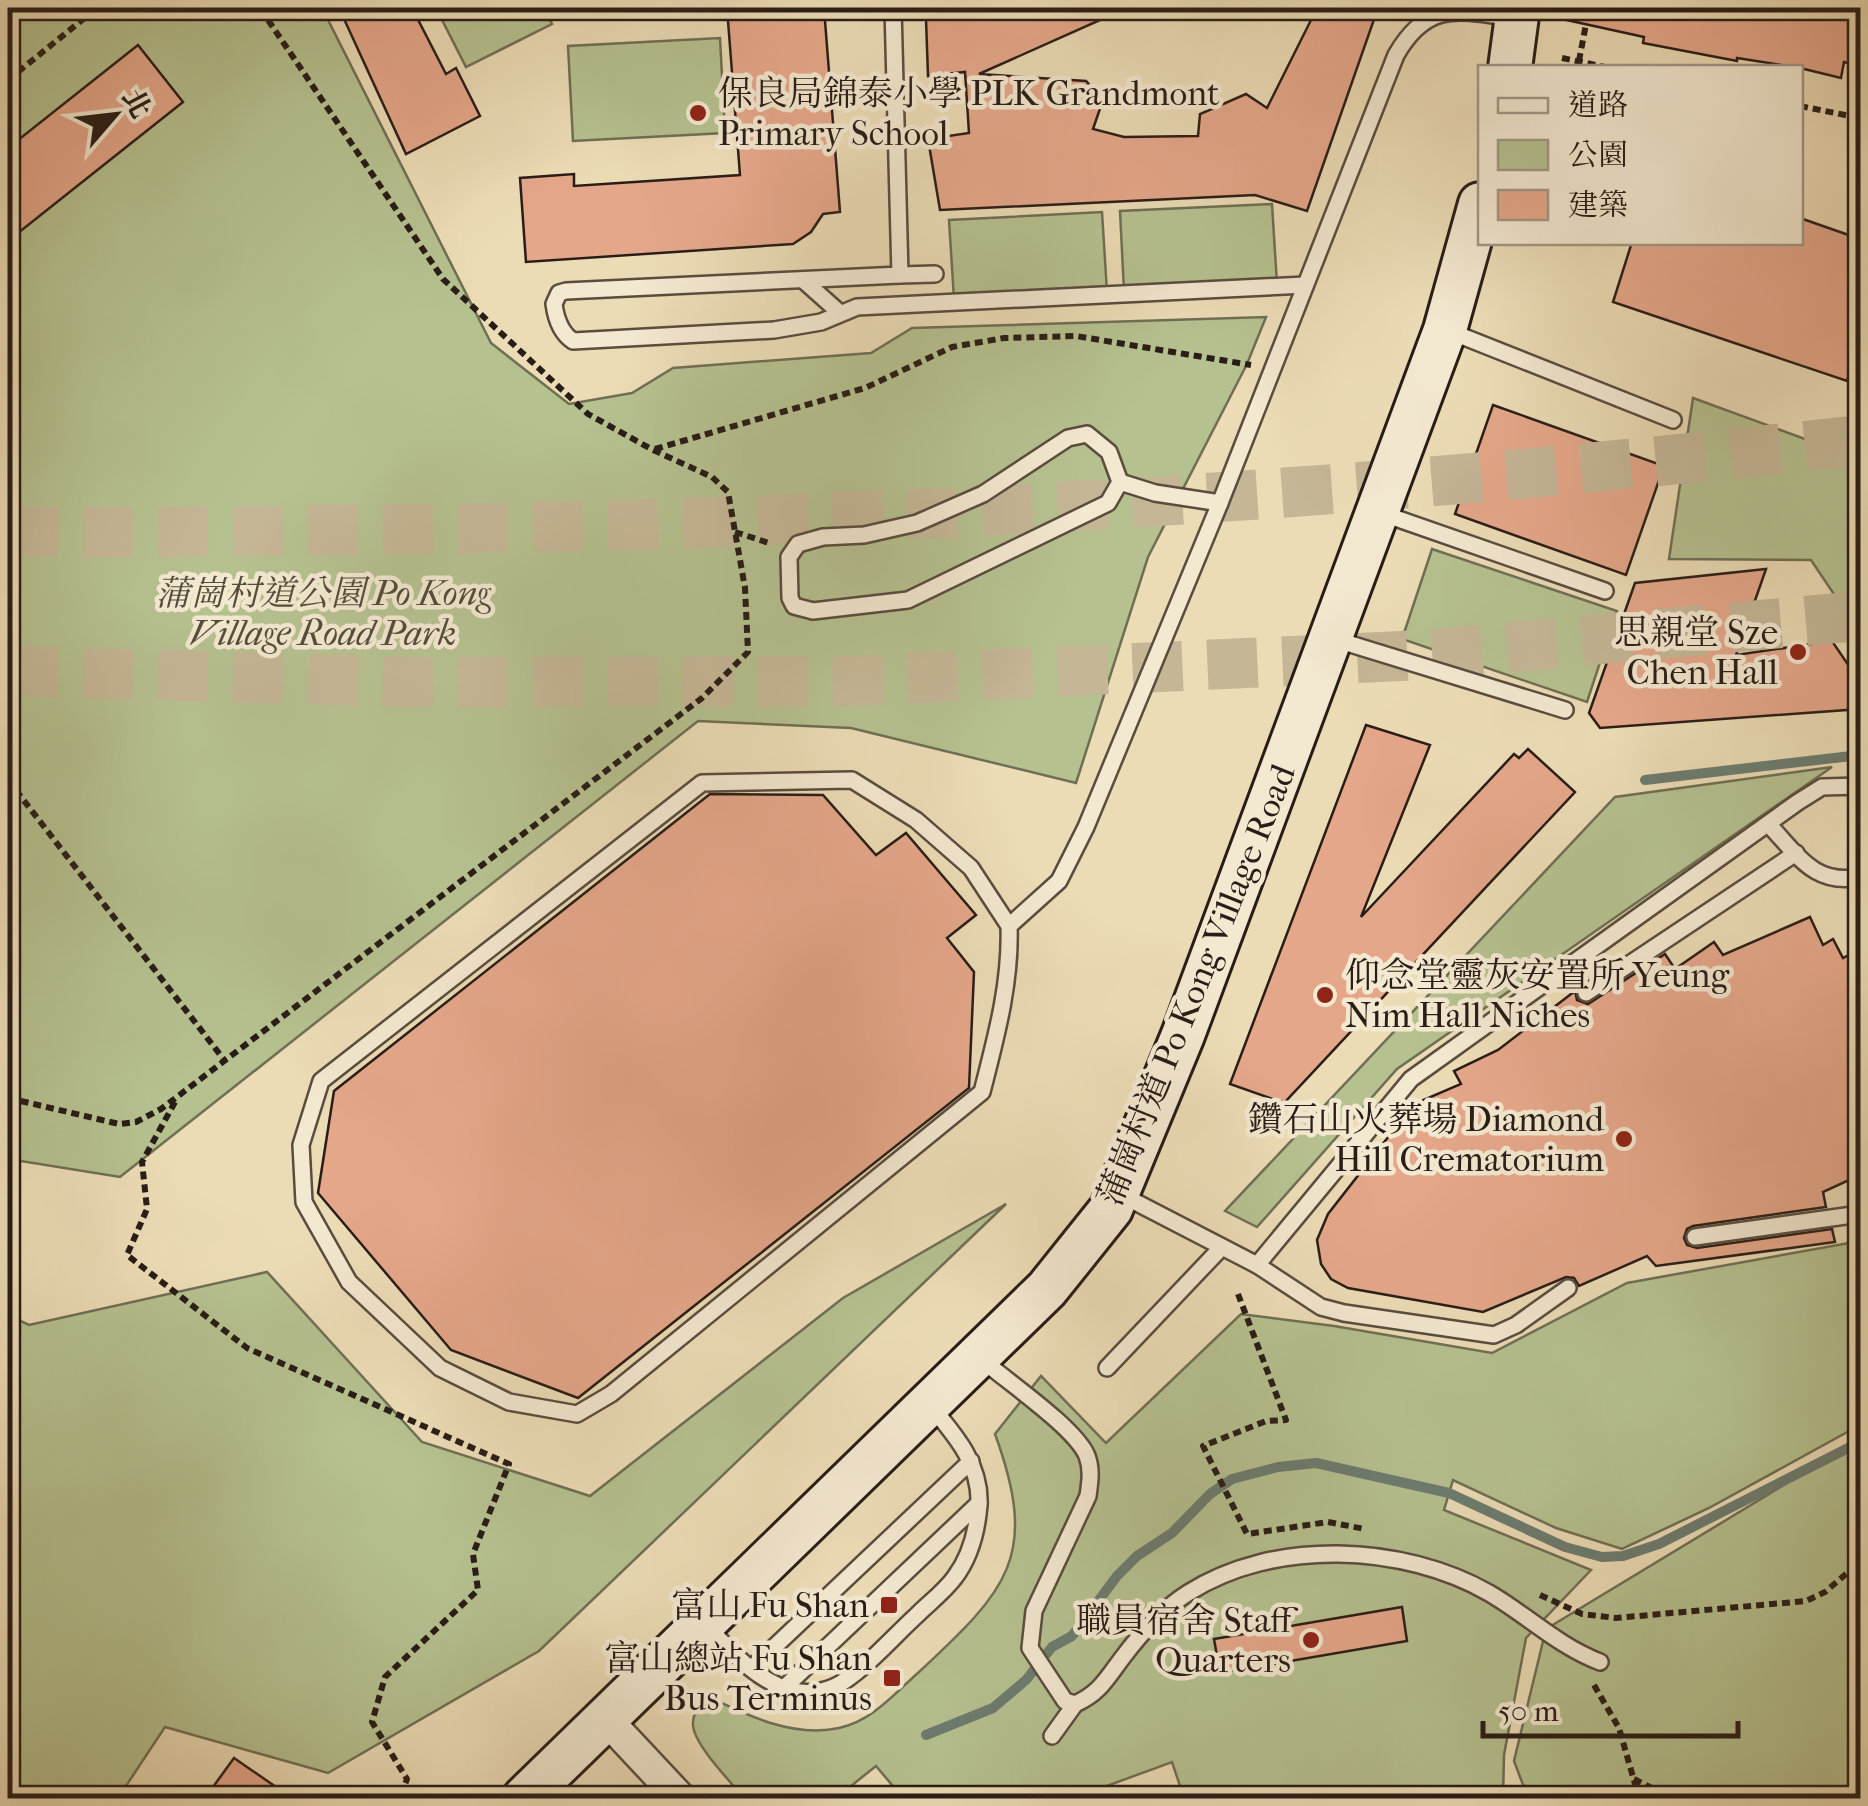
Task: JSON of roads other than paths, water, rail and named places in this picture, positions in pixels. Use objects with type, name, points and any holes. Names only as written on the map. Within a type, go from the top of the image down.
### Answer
[{"type":"main road","points":[[1510,65],[1518,13]]},
{"type":"main road","name":"蒲崗村道 Po Kong Village Road","points":[[524,1798],[1047,1289],[1110,1209],[1183,1036],[1378,512],[1445,330],[1478,211]]},
{"type":"street","points":[[606,1718],[680,1798]]},
{"type":"lane","points":[[893,8],[900,275]]},
{"type":"lane","points":[[1009,926],[971,868],[916,820],[852,780],[702,782],[321,1080],[301,1145],[304,1202],[349,1282],[440,1368],[509,1402],[577,1414],[611,1394],[982,1092],[998,1032],[1010,960],[1009,926],[1058,881],[1086,826],[1220,503],[1396,55],[1425,18],[1453,12],[1518,13]]},
{"type":"lane","points":[[934,274],[566,292],[559,293],[554,304],[561,328],[573,342],[774,330],[822,322],[857,307],[1306,285]]},
{"type":"lane","points":[[803,280],[840,313]]},
{"type":"lane","points":[[1445,330],[1674,420]]},
{"type":"lane","points":[[1087,434],[1108,452],[1120,482],[1108,503],[908,600],[813,611],[794,606],[790,598],[789,557],[798,544],[917,523],[983,494],[1068,438],[1087,434]]},
{"type":"lane","points":[[1120,482],[1156,493],[1220,503]]},
{"type":"lane","points":[[1378,512],[1605,591]]},
{"type":"lane","points":[[1331,638],[1564,710]]},
{"type":"lane","points":[[1257,1265],[1410,1079],[1822,787],[1860,786]]},
{"type":"lane","points":[[1769,825],[1815,873],[1839,881],[1860,877]]},
{"type":"lane","points":[[1586,993],[1796,853]]},
{"type":"lane","points":[[1118,1193],[1257,1265],[1321,1306],[1494,1335],[1516,1325],[1568,1288]]},
{"type":"lane","points":[[1695,1237],[1860,1214]]},
{"type":"lane","points":[[1107,1368],[1222,1247]]},
{"type":"lane","points":[[978,1357],[1068,1430],[1086,1453],[1091,1475],[1088,1496],[1034,1611],[1030,1648],[1057,1692],[1065,1701],[1075,1704]]},
{"type":"lane","points":[[703,1623],[752,1668],[784,1688],[802,1693],[841,1684],[877,1653],[954,1578],[975,1533],[979,1503],[971,1461],[958,1438],[930,1405]]},
{"type":"lane","points":[[752,1668],[971,1461]]},
{"type":"lane","points":[[784,1688],[979,1503]]},
{"type":"lane","points":[[1052,1736],[1075,1704],[1099,1692],[1172,1603],[1192,1590],[1272,1560],[1310,1553],[1373,1556],[1449,1575],[1490,1593],[1576,1653],[1600,1662]]},
{"type":"waterway","points":[[1645,780],[1860,755]]},
{"type":"waterway","points":[[926,1735],[993,1708],[1026,1680],[1052,1647],[1072,1636],[1137,1556],[1172,1533],[1210,1494],[1232,1479],[1278,1467],[1316,1463],[1449,1493],[1565,1547],[1602,1557],[1623,1556],[1659,1544],[1860,1442]]},
{"type":"tunnel","points":[[8,531],[517,527],[902,515],[1477,478],[1860,440]]},
{"type":"tunnel","points":[[8,671],[414,682],[849,681],[1424,655],[1860,616]]},
{"type":"place","name":"保良局錦泰小學 PLK Grandmont Primary School","points":[[698,113]]},
{"type":"place","name":"思親堂 Sze Chen Hall","points":[[1798,652]]},
{"type":"place","name":"仰念堂靈灰安置所 Yeung Nim Hall Niches","points":[[1325,995]]},
{"type":"place","name":"鑽石山火葬場 Diamond Hill Crematorium","points":[[1624,1139]]},
{"type":"place","name":"富山 Fu Shan","points":[[889,1605]]},
{"type":"place","name":"職員宿舍 Staff Quarters","points":[[1311,1640]]},
{"type":"place","name":"富山總站 Fu Shan Bus Terminus","points":[[892,1678]]},
{"type":"park label","name":"蒲崗村道公園 Po Kong Village Road Park","points":[[323,613]]}]
